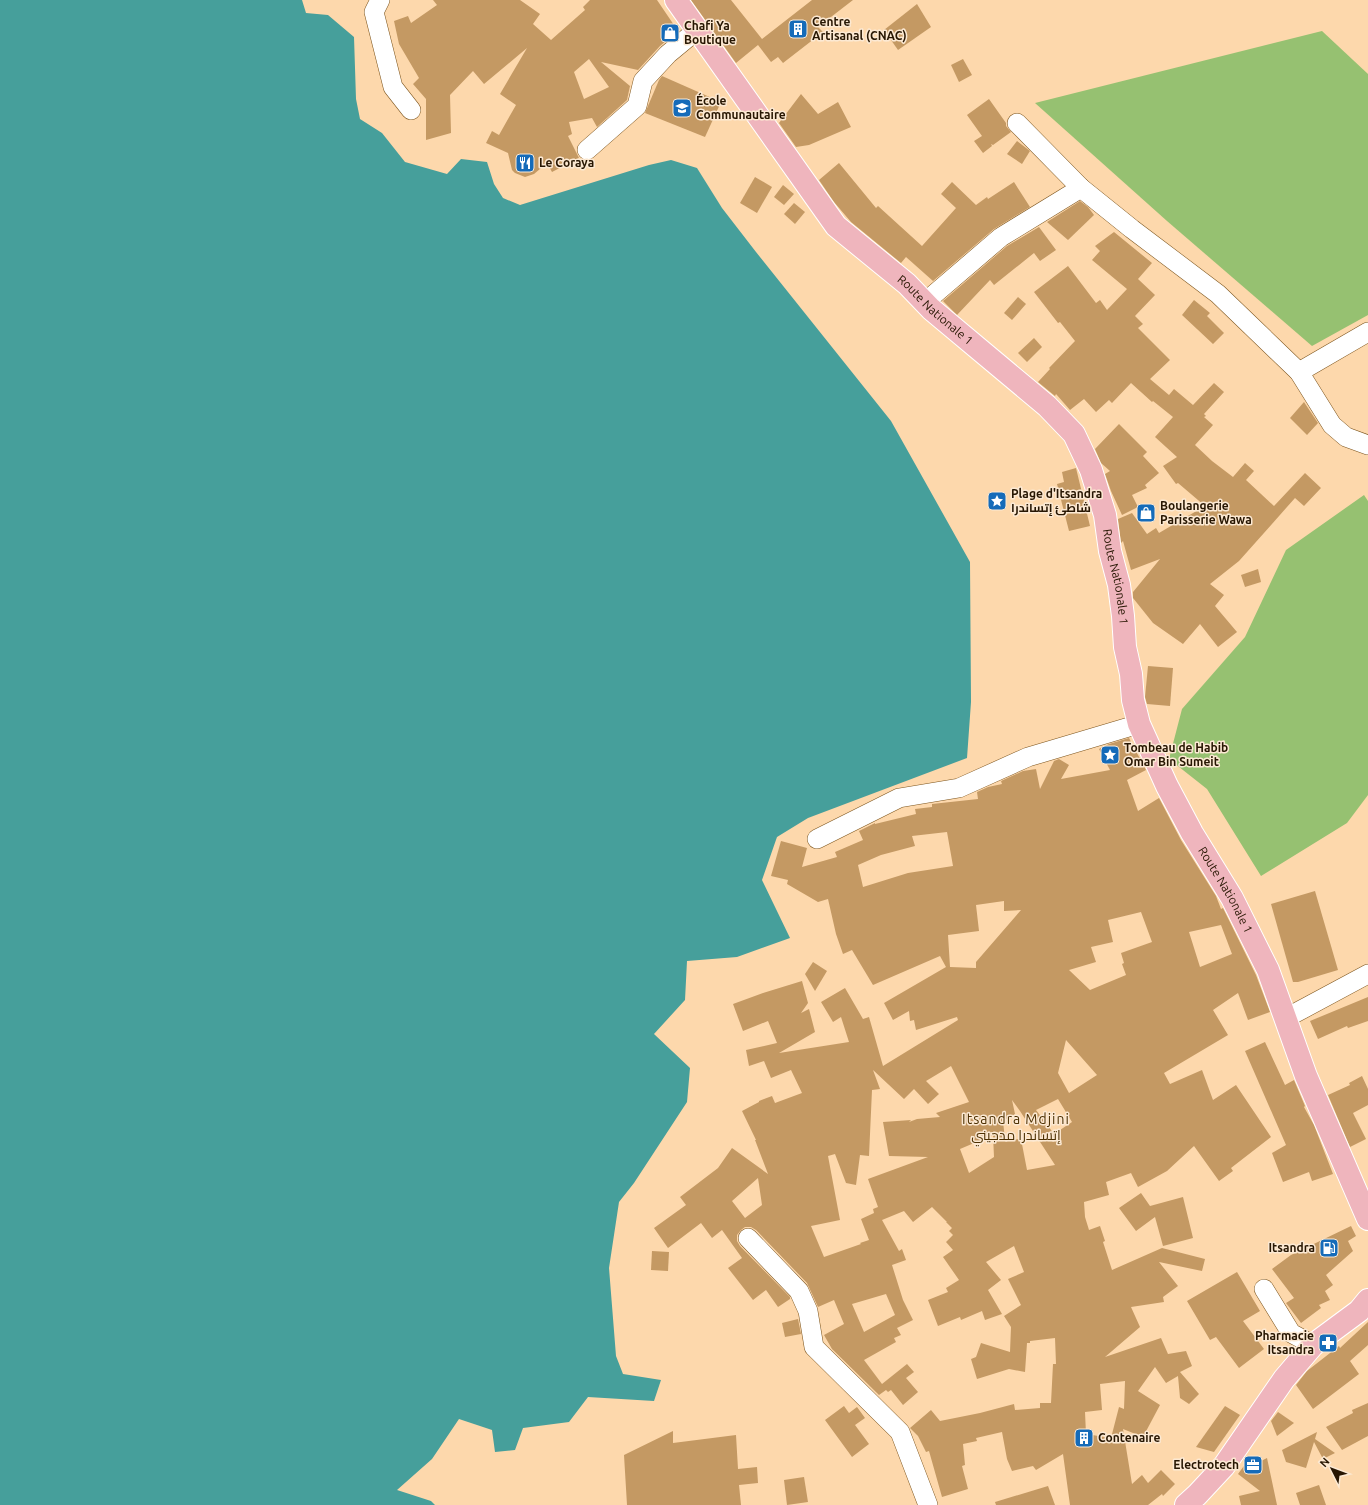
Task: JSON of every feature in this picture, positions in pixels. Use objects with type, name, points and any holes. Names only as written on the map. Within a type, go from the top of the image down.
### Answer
[{"type":"main road","name":"Route Nationale 1","points":[[676,0],[836,226],[908,284],[924,303],[1047,406],[1074,434],[1092,470],[1105,515],[1110,551],[1119,585],[1125,647],[1133,700],[1139,724],[1167,786],[1192,833],[1232,898],[1268,970],[1306,1076],[1368,1219]]},
{"type":"main road","points":[[1186,1505],[1198,1495],[1224,1466],[1284,1379],[1313,1345],[1365,1307]]},
{"type":"street","points":[[380,0],[374,12],[393,87],[411,110]]},
{"type":"street","points":[[587,150],[638,106],[643,81],[668,54],[697,30]]},
{"type":"street","points":[[1018,123],[1081,188],[1132,229],[1218,294],[1299,372],[1332,425],[1346,437],[1368,445]]},
{"type":"street","points":[[924,303],[1001,237],[1081,188]]},
{"type":"street","points":[[1299,372],[1368,332]]},
{"type":"street","points":[[817,839],[899,798],[959,788],[1028,757],[1139,724]]},
{"type":"street","points":[[1286,1018],[1368,974]]},
{"type":"street","points":[[748,1238],[799,1291],[808,1311],[814,1348],[900,1432],[928,1505]]},
{"type":"street","points":[[1264,1289],[1291,1333],[1313,1345]]},
{"type":"green space","points":[[1322,31],[1368,74],[1368,315],[1312,346],[1167,221],[1035,103]]},
{"type":"green space","points":[[1364,495],[1368,501],[1368,795],[1347,823],[1261,876],[1207,789],[1169,759],[1182,709],[1245,637],[1286,550]]},
{"type":"water","points":[[0,0],[302,0],[306,13],[328,15],[354,37],[356,99],[360,119],[382,133],[405,162],[447,174],[461,159],[487,162],[494,184],[503,198],[520,205],[649,165],[671,160],[697,168],[722,208],[891,421],[970,562],[971,702],[967,758],[808,818],[777,837],[762,880],[790,938],[737,957],[687,961],[685,1000],[654,1034],[690,1068],[687,1102],[634,1183],[619,1202],[609,1268],[616,1356],[623,1374],[661,1380],[654,1401],[588,1397],[569,1422],[523,1428],[515,1450],[495,1452],[492,1430],[459,1419],[432,1459],[397,1490],[431,1501],[435,1505],[0,1505]]},
{"type":"building","points":[[433,0],[520,0],[540,14],[533,24],[551,40],[585,10],[583,7],[590,0],[657,0],[678,31],[660,46],[638,70],[601,62],[630,86],[627,100],[597,127],[592,118],[569,122],[572,134],[568,136],[579,158],[552,172],[547,163],[534,174],[525,177],[515,173],[512,170],[508,153],[486,143],[492,131],[499,135],[516,105],[500,94],[527,48],[484,84],[473,71],[450,95],[451,133],[426,140],[426,99],[413,84],[419,78],[399,44],[394,21],[408,16],[411,23],[437,5]],"holes":[[[589,59],[609,87],[584,99],[574,72]]]},
{"type":"building","name":"Centre Artisanal (CNAC)","points":[[691,0],[731,0],[762,39],[812,0],[853,0],[818,27],[823,32],[783,63],[778,57],[771,62],[758,45],[736,63]]},
{"type":"building","points":[[917,4],[931,27],[898,50],[884,30]]},
{"type":"building","points":[[963,59],[972,75],[959,82],[951,65]]},
{"type":"building","points":[[662,76],[721,102],[705,137],[645,113]]},
{"type":"building","points":[[801,94],[818,114],[838,102],[851,127],[809,145],[796,147],[779,123]]},
{"type":"building","points":[[989,99],[1011,132],[993,145],[991,144],[992,146],[983,153],[974,141],[982,136],[967,115]]},
{"type":"building","points":[[1017,141],[1030,151],[1022,164],[1007,154]]},
{"type":"building","points":[[839,163],[876,208],[878,206],[922,246],[956,208],[941,194],[952,182],[976,205],[1014,182],[1030,207],[994,229],[933,281],[906,257],[901,263],[851,222],[834,202],[819,180]]},
{"type":"building","points":[[755,177],[772,187],[757,213],[740,203]]},
{"type":"building","points":[[783,185],[794,194],[784,205],[774,197]]},
{"type":"building","points":[[1080,201],[1088,207],[1094,215],[1068,240],[1047,222]]},
{"type":"building","points":[[794,203],[805,212],[795,224],[784,214]]},
{"type":"building","points":[[1039,227],[1056,250],[1040,261],[1034,253],[994,285],[990,280],[957,315],[943,301],[1007,246]]},
{"type":"building","points":[[1114,232],[1152,263],[1138,279],[1155,295],[1135,316],[1143,324],[1138,328],[1170,360],[1150,379],[1169,395],[1174,389],[1193,405],[1214,383],[1224,392],[1204,414],[1206,416],[1204,417],[1213,425],[1195,445],[1212,461],[1233,477],[1245,463],[1254,471],[1246,480],[1274,506],[1305,473],[1321,488],[1304,506],[1295,498],[1239,561],[1210,584],[1224,595],[1215,606],[1237,632],[1218,647],[1200,624],[1183,644],[1153,623],[1133,598],[1133,592],[1160,559],[1131,570],[1123,541],[1121,543],[1118,519],[1132,513],[1147,534],[1156,528],[1159,533],[1205,506],[1178,483],[1176,484],[1163,466],[1177,457],[1155,437],[1173,417],[1153,401],[1152,402],[1131,383],[1112,403],[1109,400],[1096,412],[1084,399],[1070,410],[1056,394],[1055,396],[1038,382],[1050,369],[1049,368],[1075,341],[1060,322],[1058,323],[1034,292],[1068,266],[1096,303],[1100,300],[1107,310],[1127,289],[1092,260],[1100,251],[1095,246]]},
{"type":"building","points":[[1018,297],[1026,304],[1012,320],[1004,313]]},
{"type":"building","points":[[1194,300],[1210,313],[1207,316],[1224,333],[1213,344],[1182,315]]},
{"type":"building","points":[[1034,338],[1042,347],[1027,362],[1018,353]]},
{"type":"building","points":[[1304,402],[1318,423],[1307,435],[1290,418]]},
{"type":"building","points":[[1119,424],[1147,452],[1143,456],[1159,473],[1145,485],[1147,488],[1132,495],[1138,507],[1122,515],[1105,474],[1110,471],[1101,463],[1095,449]]},
{"type":"building","points":[[1076,468],[1090,526],[1069,531],[1057,484],[1064,482],[1062,472]]},
{"type":"building","points":[[1258,569],[1261,582],[1245,587],[1241,575]]},
{"type":"building","points":[[1148,666],[1173,668],[1170,706],[1147,704],[1145,697]]},
{"type":"building","points":[[1129,738],[1146,770],[1127,780],[1138,811],[1159,798],[1181,840],[1216,896],[1221,909],[1223,908],[1256,975],[1270,1012],[1248,1020],[1238,993],[1213,1010],[1228,1035],[1164,1073],[1170,1084],[1202,1070],[1213,1100],[1236,1085],[1271,1137],[1231,1168],[1233,1171],[1219,1181],[1194,1146],[1167,1171],[1138,1187],[1131,1173],[1106,1182],[1109,1195],[1084,1202],[1085,1217],[1089,1230],[1100,1226],[1105,1241],[1103,1242],[1112,1270],[1162,1248],[1205,1259],[1202,1271],[1159,1262],[1178,1286],[1163,1297],[1164,1302],[1131,1307],[1140,1327],[1105,1357],[1161,1338],[1168,1354],[1186,1351],[1192,1366],[1180,1372],[1199,1394],[1189,1404],[1180,1398],[1178,1376],[1166,1383],[1155,1367],[1138,1391],[1160,1405],[1143,1437],[1123,1429],[1132,1484],[1142,1475],[1148,1483],[1161,1470],[1175,1484],[1163,1496],[1162,1494],[1148,1505],[1070,1505],[1063,1454],[1036,1470],[1033,1466],[1012,1471],[1007,1459],[1002,1432],[976,1438],[977,1441],[963,1444],[965,1465],[962,1466],[968,1489],[942,1497],[929,1451],[926,1452],[918,1436],[910,1428],[931,1410],[940,1421],[1014,1404],[1015,1410],[1040,1408],[1040,1403],[1051,1403],[1053,1364],[1056,1364],[1055,1338],[1030,1341],[1030,1343],[1027,1343],[1025,1372],[1009,1369],[977,1379],[971,1359],[976,1357],[981,1343],[1010,1352],[1011,1327],[1004,1316],[1021,1305],[1008,1279],[1024,1272],[1014,1246],[986,1262],[1001,1280],[988,1290],[1002,1314],[985,1320],[982,1311],[961,1320],[960,1317],[938,1326],[928,1300],[948,1292],[946,1288],[959,1280],[943,1257],[953,1250],[946,1242],[953,1235],[949,1231],[952,1228],[932,1207],[913,1222],[904,1211],[882,1220],[899,1251],[902,1249],[906,1260],[892,1265],[903,1300],[913,1320],[897,1328],[901,1335],[894,1338],[896,1342],[864,1360],[882,1384],[907,1364],[914,1372],[906,1378],[918,1392],[903,1405],[891,1390],[888,1392],[886,1390],[879,1395],[832,1349],[824,1335],[844,1324],[834,1300],[818,1307],[807,1283],[756,1230],[751,1227],[745,1227],[737,1235],[737,1241],[740,1246],[790,1297],[790,1299],[778,1307],[766,1290],[753,1300],[728,1268],[742,1258],[722,1230],[712,1238],[701,1223],[668,1248],[654,1228],[686,1205],[680,1197],[718,1168],[732,1148],[768,1174],[756,1140],[742,1111],[759,1101],[772,1096],[775,1103],[802,1093],[791,1070],[771,1078],[764,1061],[749,1066],[746,1050],[777,1043],[768,1021],[743,1031],[733,1004],[802,981],[808,1003],[801,1013],[809,1009],[815,1032],[779,1053],[849,1042],[841,1017],[833,1022],[821,1002],[845,988],[863,1019],[869,1017],[883,1066],[958,1020],[957,1017],[916,1030],[914,1020],[910,1021],[909,1011],[893,1020],[884,1003],[946,967],[940,956],[873,985],[852,950],[843,954],[836,934],[828,899],[818,902],[787,884],[788,880],[771,876],[781,841],[807,848],[802,867],[837,857],[835,852],[863,840],[859,831],[875,823],[916,814],[915,809],[932,807],[932,804],[978,799],[977,792],[988,787],[1002,784],[1001,781],[1023,771],[1036,769],[1040,789],[1054,761],[1059,759],[1069,765],[1061,779],[1110,770],[1099,749],[1109,744]],"holes":[[[947,832],[953,866],[908,873],[863,887],[858,865],[881,855],[915,846],[912,836]],[[1004,901],[1004,911],[1021,910],[976,962],[976,968],[950,967],[948,935],[979,931],[976,905]],[[1141,912],[1152,942],[1121,953],[1124,963],[1122,964],[1126,975],[1090,990],[1069,970],[1096,962],[1091,947],[1113,942],[1108,920]],[[1221,925],[1232,954],[1200,967],[1189,932]],[[1066,1040],[1097,1075],[1069,1093],[1058,1073]],[[951,1066],[969,1102],[936,1113],[940,1117],[917,1119],[909,1122],[911,1120],[883,1122],[889,1156],[928,1157],[868,1179],[878,1207],[873,1209],[874,1213],[861,1219],[869,1240],[824,1257],[811,1226],[840,1220],[828,1156],[835,1154],[846,1183],[856,1185],[860,1155],[869,1156],[872,1090],[880,1089],[873,1070],[904,1099],[914,1089],[928,1104],[939,1094],[926,1081]],[[1058,1099],[1072,1122],[1054,1134],[1036,1110]],[[1012,1100],[1055,1165],[1027,1170],[1021,1139],[1005,1140],[1003,1121],[1015,1114]],[[993,1135],[994,1157],[969,1173],[960,1149]],[[758,1178],[762,1205],[745,1218],[732,1201]],[[886,1294],[895,1315],[864,1332],[852,1304]],[[1125,1381],[1124,1409],[1119,1407],[1111,1438],[1086,1434],[1085,1412],[1102,1410],[1100,1384]]]},
{"type":"building","points":[[1315,891],[1338,970],[1298,982],[1293,982],[1271,904]]},
{"type":"building","points":[[813,962],[827,971],[815,991],[805,974]]},
{"type":"building","points":[[1368,997],[1368,1021],[1348,1028],[1347,1026],[1318,1039],[1310,1021]]},
{"type":"building","points":[[1265,1042],[1285,1085],[1294,1080],[1305,1106],[1304,1107],[1314,1125],[1333,1174],[1312,1181],[1309,1172],[1283,1182],[1272,1153],[1286,1145],[1245,1051]]},
{"type":"building","points":[[1362,1076],[1368,1089],[1368,1105],[1353,1113],[1366,1139],[1350,1147],[1328,1095],[1350,1085],[1349,1083]]},
{"type":"building","points":[[1141,1193],[1150,1206],[1183,1197],[1193,1238],[1163,1246],[1155,1217],[1136,1231],[1119,1208]]},
{"type":"building","points":[[1351,1226],[1356,1236],[1348,1241],[1353,1251],[1326,1275],[1333,1285],[1325,1291],[1330,1300],[1319,1305],[1321,1308],[1301,1323],[1286,1303],[1294,1298],[1272,1269],[1291,1255]]},
{"type":"building","points":[[652,1251],[669,1252],[668,1271],[651,1270]]},
{"type":"building","points":[[1237,1272],[1260,1311],[1243,1321],[1264,1349],[1239,1368],[1216,1337],[1210,1340],[1187,1301]]},
{"type":"building","points":[[798,1319],[801,1334],[785,1337],[782,1323]]},
{"type":"building","points":[[1368,1322],[1368,1345],[1350,1361],[1359,1374],[1313,1409],[1296,1385],[1307,1371],[1339,1346],[1340,1348]]},
{"type":"building","points":[[1368,1403],[1368,1436],[1342,1450],[1326,1427],[1353,1413],[1352,1410]]},
{"type":"building","points":[[844,1406],[849,1413],[857,1407],[865,1418],[855,1425],[869,1444],[852,1457],[825,1420]]},
{"type":"building","points":[[1225,1406],[1240,1415],[1214,1452],[1196,1447]]},
{"type":"building","points":[[1278,1412],[1294,1423],[1277,1436],[1271,1421]]},
{"type":"building","points":[[673,1431],[673,1443],[736,1435],[738,1469],[757,1467],[758,1483],[739,1485],[741,1505],[627,1505],[624,1455]]},
{"type":"building","points":[[1317,1432],[1315,1439],[1335,1453],[1323,1459],[1314,1442],[1306,1468],[1286,1462],[1282,1450]]},
{"type":"building","points":[[1267,1458],[1277,1505],[1241,1505],[1239,1496],[1260,1491],[1238,1474],[1249,1459],[1253,1465]]},
{"type":"building","points":[[804,1477],[808,1502],[787,1505],[784,1480]]},
{"type":"building","points":[[1319,1485],[1326,1505],[1300,1505],[1296,1493]]},
{"type":"building","points":[[1048,1486],[1055,1505],[996,1505],[995,1502]]},
{"type":"place","name":"Centre Artisanal (CNAC)","points":[[798,29]]},
{"type":"place","name":"Chafi Ya Boutique","points":[[670,33]]},
{"type":"place","name":"École Communautaire","points":[[682,108]]},
{"type":"place","name":"Le Coraya","points":[[525,163]]},
{"type":"place","name":"Plage d'Itsandra شاطئ إتساندرا","points":[[997,501]]},
{"type":"place","name":"Boulangerie Parisserie Wawa","points":[[1146,513]]},
{"type":"place","name":"Tombeau de Habib Omar Bin Sumeit","points":[[1110,755]]},
{"type":"place","name":"Itsandra","points":[[1329,1248]]},
{"type":"place","name":"Pharmacie Itsandra","points":[[1328,1343]]},
{"type":"place","name":"Contenaire","points":[[1084,1438]]},
{"type":"place","name":"Electrotech","points":[[1253,1465]]},
{"type":"district","name":"Itsandra Mdjini إتساندرا مدجيني","points":[[1016,1128]]}]
